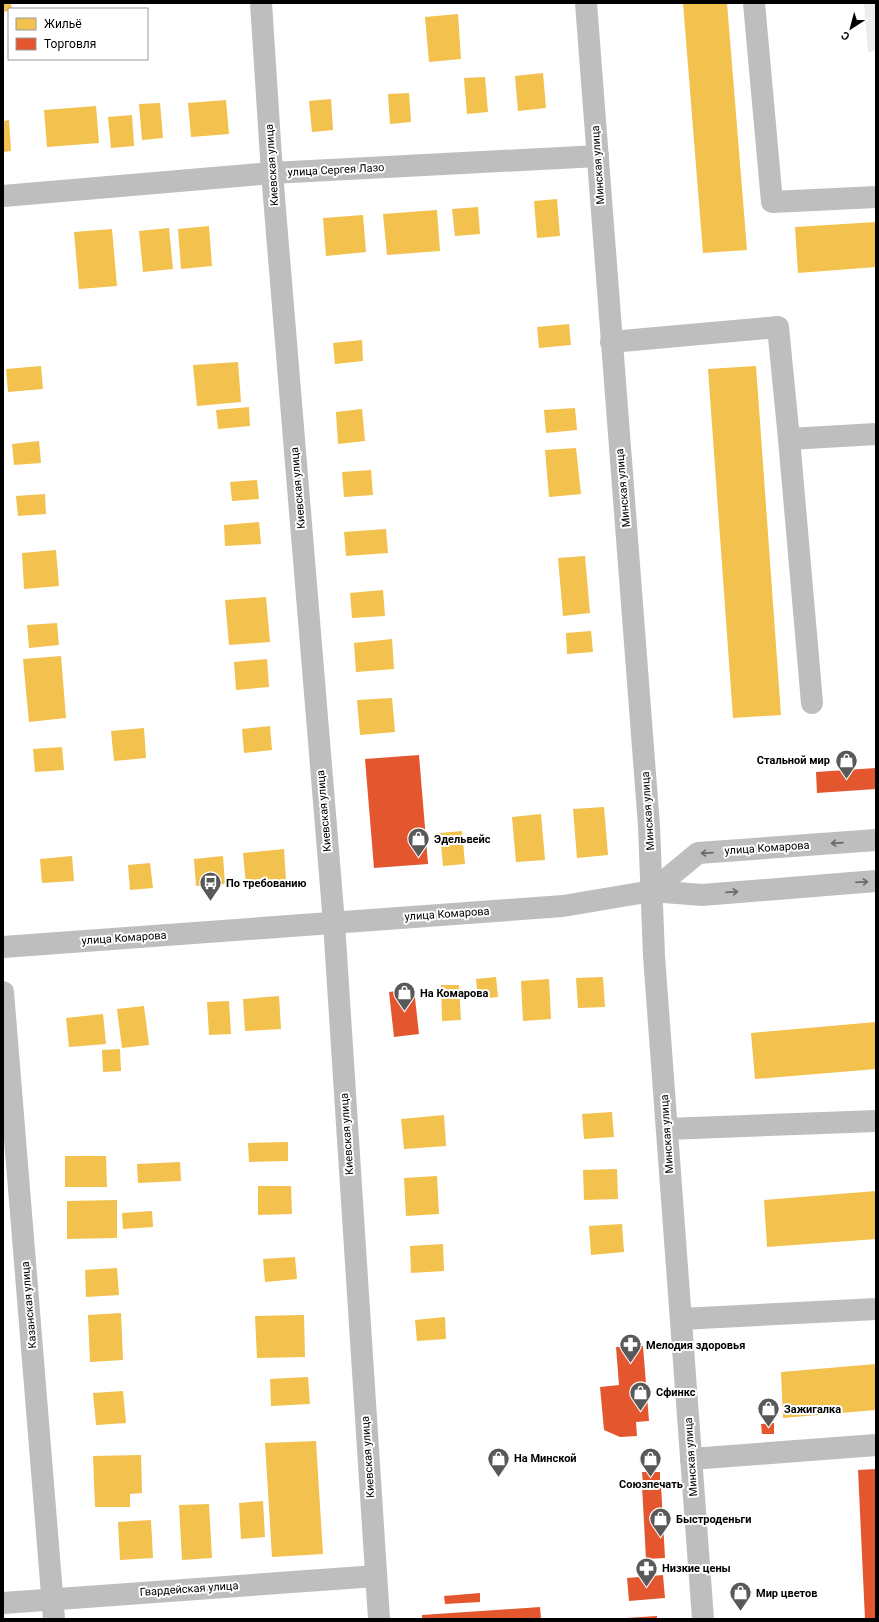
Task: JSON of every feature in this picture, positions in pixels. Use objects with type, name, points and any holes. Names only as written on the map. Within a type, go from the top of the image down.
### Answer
[{"type":"street","name":"Киевская улица","points":[[261,3],[272,173],[334,923],[379,1619]]},
{"type":"street","name":"Минская улица","points":[[586,3],[649,826],[654,956],[703,1619]]},
{"type":"street","points":[[754,3],[772,202],[876,196]]},
{"type":"street","name":"улица Сергея Лазо","points":[[3,196],[272,173],[598,156]]},
{"type":"street","points":[[611,342],[778,327],[790,438],[812,703]]},
{"type":"street","points":[[790,438],[876,434]]},
{"type":"street","name":"улица Комарова","points":[[3,947],[563,906],[652,891],[698,853],[876,840]]},
{"type":"street","points":[[652,891],[702,894],[876,881]]},
{"type":"street","name":"Казанская улица","points":[[3,992],[54,1609]]},
{"type":"street","points":[[667,1129],[876,1121]]},
{"type":"street","points":[[681,1319],[876,1309]]},
{"type":"street","points":[[691,1459],[876,1445]]},
{"type":"street","name":"Гвардейская улица","points":[[3,1603],[54,1609],[376,1576]]},
{"type":"shaded area","points":[[864,3],[876,3],[876,51],[868,52]]},
{"type":"building: Жильё","points":[[3,3],[11,3],[12,8],[8,8],[8,11],[3,12]]},
{"type":"building: Жильё","points":[[683,3],[727,3],[747,250],[703,253]]},
{"type":"building: Жильё","points":[[458,14],[461,59],[429,62],[425,17]]},
{"type":"building: Жильё","points":[[543,73],[546,108],[518,111],[515,76]]},
{"type":"building: Жильё","points":[[485,77],[488,112],[467,114],[464,78]]},
{"type":"building: Жильё","points":[[409,93],[411,122],[390,124],[388,94]]},
{"type":"building: Жильё","points":[[331,99],[333,130],[312,132],[309,101]]},
{"type":"building: Жильё","points":[[226,100],[229,134],[191,137],[188,103]]},
{"type":"building: Жильё","points":[[160,103],[163,138],[142,140],[139,104]]},
{"type":"building: Жильё","points":[[96,106],[99,143],[47,147],[44,110]]},
{"type":"building: Жильё","points":[[132,115],[134,146],[111,148],[108,117]]},
{"type":"building: Жильё","points":[[9,120],[11,151],[3,152],[3,121]]},
{"type":"building: Жильё","points":[[557,199],[560,236],[537,238],[534,201]]},
{"type":"building: Жильё","points":[[478,207],[480,234],[455,236],[452,209]]},
{"type":"building: Жильё","points":[[437,210],[440,251],[387,255],[383,214]]},
{"type":"building: Жильё","points":[[363,215],[366,252],[326,256],[323,218]]},
{"type":"building: Жильё","points":[[876,222],[876,267],[798,273],[795,227]]},
{"type":"building: Жильё","points":[[209,226],[212,266],[181,269],[178,229]]},
{"type":"building: Жильё","points":[[169,228],[173,269],[143,272],[139,231]]},
{"type":"building: Жильё","points":[[112,229],[117,286],[79,289],[74,232]]},
{"type":"building: Жильё","points":[[569,324],[571,345],[539,348],[537,327]]},
{"type":"building: Жильё","points":[[362,340],[363,361],[335,364],[333,343]]},
{"type":"building: Жильё","points":[[238,362],[241,402],[197,406],[193,365]]},
{"type":"building: Жильё","points":[[41,366],[43,389],[8,392],[6,369]]},
{"type":"building: Жильё","points":[[756,366],[781,715],[733,718],[708,369]]},
{"type":"building: Жильё","points":[[249,407],[250,426],[218,429],[216,410]]},
{"type":"building: Жильё","points":[[575,408],[577,430],[546,433],[544,410]]},
{"type":"building: Жильё","points":[[362,409],[365,441],[338,444],[336,412]]},
{"type":"building: Жильё","points":[[39,441],[41,463],[14,465],[12,444]]},
{"type":"building: Жильё","points":[[576,448],[581,494],[549,497],[545,450]]},
{"type":"building: Жильё","points":[[371,470],[373,495],[344,497],[342,472]]},
{"type":"building: Жильё","points":[[257,480],[259,499],[232,501],[230,482]]},
{"type":"building: Жильё","points":[[45,494],[46,514],[18,516],[16,496]]},
{"type":"building: Жильё","points":[[259,522],[261,544],[225,546],[224,525]]},
{"type":"building: Жильё","points":[[386,529],[388,553],[346,556],[344,532]]},
{"type":"building: Жильё","points":[[56,550],[59,586],[24,589],[22,553]]},
{"type":"building: Жильё","points":[[585,556],[590,613],[563,616],[558,558]]},
{"type":"building: Жильё","points":[[383,590],[385,616],[352,618],[350,593]]},
{"type":"building: Жильё","points":[[266,597],[270,642],[229,645],[225,600]]},
{"type":"building: Жильё","points":[[57,623],[59,645],[29,648],[27,625]]},
{"type":"building: Жильё","points":[[591,631],[593,652],[567,654],[566,633]]},
{"type":"building: Жильё","points":[[392,639],[394,669],[356,672],[354,643]]},
{"type":"building: Жильё","points":[[61,656],[66,718],[29,722],[23,659]]},
{"type":"building: Жильё","points":[[267,659],[269,687],[236,690],[234,662]]},
{"type":"building: Жильё","points":[[392,698],[395,732],[360,735],[357,700]]},
{"type":"building: Жильё","points":[[270,726],[272,750],[244,753],[242,729]]},
{"type":"building: Жильё","points":[[144,728],[146,758],[114,761],[111,731]]},
{"type":"building: Жильё","points":[[62,747],[64,770],[35,772],[33,749]]},
{"type":"building: Жильё","points":[[604,807],[608,855],[577,858],[573,809]]},
{"type":"building: Жильё","points":[[541,814],[545,860],[516,862],[512,817]]},
{"type":"building: Жильё","points":[[462,831],[465,864],[443,866],[440,833]]},
{"type":"building: Жильё","points":[[284,849],[286,881],[246,885],[243,853]]},
{"type":"building: Жильё","points":[[72,856],[74,881],[42,883],[40,859]]},
{"type":"building: Жильё","points":[[223,856],[225,884],[196,886],[194,859]]},
{"type":"building: Жильё","points":[[150,863],[153,888],[130,890],[128,865]]},
{"type":"building: Жильё","points":[[496,977],[498,997],[478,999],[476,979]]},
{"type":"building: Жильё","points":[[603,977],[605,1007],[578,1008],[576,978]]},
{"type":"building: Жильё","points":[[549,979],[551,1019],[523,1021],[521,981]]},
{"type":"building: Жильё","points":[[441,985],[459,985],[461,1020],[442,1021]]},
{"type":"building: Жильё","points":[[279,996],[281,1029],[245,1031],[243,999]]},
{"type":"building: Жильё","points":[[229,1001],[231,1034],[209,1035],[207,1002]]},
{"type":"building: Жильё","points":[[144,1006],[149,1045],[122,1048],[117,1009]]},
{"type":"building: Жильё","points":[[103,1014],[106,1044],[69,1047],[66,1018]]},
{"type":"building: Жильё","points":[[876,1022],[876,1069],[755,1079],[751,1033]]},
{"type":"building: Жильё","points":[[120,1049],[121,1071],[103,1072],[102,1050]]},
{"type":"building: Жильё","points":[[612,1112],[614,1137],[584,1139],[582,1114]]},
{"type":"building: Жильё","points":[[444,1115],[446,1146],[404,1149],[401,1119]]},
{"type":"building: Жильё","points":[[288,1142],[288,1161],[249,1162],[248,1143]]},
{"type":"building: Жильё","points":[[65,1156],[106,1156],[107,1187],[65,1187]]},
{"type":"building: Жильё","points":[[180,1162],[181,1181],[138,1183],[137,1164]]},
{"type":"building: Жильё","points":[[617,1169],[618,1199],[584,1200],[583,1170]]},
{"type":"building: Жильё","points":[[437,1176],[439,1214],[406,1216],[404,1178]]},
{"type":"building: Жильё","points":[[258,1186],[291,1186],[292,1214],[258,1215]]},
{"type":"building: Жильё","points":[[876,1191],[876,1239],[767,1247],[764,1200]]},
{"type":"building: Жильё","points":[[117,1200],[117,1238],[67,1239],[67,1201]]},
{"type":"building: Жильё","points":[[152,1211],[153,1227],[123,1229],[122,1213]]},
{"type":"building: Жильё","points":[[622,1224],[624,1252],[591,1255],[589,1226]]},
{"type":"building: Жильё","points":[[443,1244],[444,1271],[411,1273],[410,1246]]},
{"type":"building: Жильё","points":[[295,1257],[297,1279],[265,1282],[263,1259]]},
{"type":"building: Жильё","points":[[117,1268],[119,1295],[86,1297],[85,1270]]},
{"type":"building: Жильё","points":[[121,1313],[123,1360],[90,1362],[88,1315]]},
{"type":"building: Жильё","points":[[304,1315],[305,1357],[257,1358],[255,1316]]},
{"type":"building: Жильё","points":[[445,1317],[446,1339],[417,1341],[415,1320]]},
{"type":"building: Жильё","points":[[876,1364],[876,1410],[783,1418],[781,1372]]},
{"type":"building: Жильё","points":[[308,1377],[310,1404],[271,1406],[270,1379]]},
{"type":"building: Жильё","points":[[123,1391],[126,1423],[96,1425],[93,1393]]},
{"type":"building: Жильё","points":[[316,1441],[323,1554],[272,1557],[265,1443]]},
{"type":"building: Жильё","points":[[141,1455],[142,1493],[130,1494],[130,1507],[95,1507],[93,1456]]},
{"type":"building: Жильё","points":[[263,1501],[265,1537],[241,1539],[239,1503]]},
{"type":"building: Жильё","points":[[209,1504],[212,1558],[182,1560],[179,1505]]},
{"type":"building: Жильё","points":[[151,1520],[153,1558],[120,1560],[118,1522]]},
{"type":"building: Торговля","points":[[419,755],[428,864],[374,868],[365,759]]},
{"type":"building: Торговля","name":"Стальной мир","points":[[876,768],[876,789],[817,793],[816,772]]},
{"type":"building: Торговля","name":"На Комарова","points":[[414,989],[419,1034],[394,1037],[389,992]]},
{"type":"building: Торговля","points":[[643,1346],[649,1421],[636,1422],[637,1436],[620,1437],[604,1430],[600,1387],[619,1385],[616,1347]]},
{"type":"building: Торговля","name":"Зажигалка","points":[[774,1423],[774,1434],[762,1434],[761,1424]]},
{"type":"building: Торговля","points":[[876,1469],[876,1619],[865,1619],[858,1470]]},
{"type":"building: Торговля","name":"Союзпечать","points":[[642,1472],[660,1472],[660,1484],[643,1485]]},
{"type":"building: Торговля","points":[[661,1485],[665,1558],[646,1559],[642,1486]]},
{"type":"building: Торговля","name":"Низкие цены","points":[[663,1575],[665,1598],[629,1601],[627,1578]]},
{"type":"building: Торговля","points":[[480,1593],[480,1602],[445,1604],[444,1596]]},
{"type":"building: Торговля","points":[[540,1607],[541,1619],[422,1619],[422,1615]]},
{"type":"building: Торговля","points":[[657,1616],[657,1619],[626,1619],[626,1618]]},
{"type":"place","name":"Стальной мир","points":[[846,780]]},
{"type":"place","name":"Эдельвейс","points":[[419,858]]},
{"type":"place","name":"По требованию","points":[[210,902]]},
{"type":"place","name":"На Комарова","points":[[404,1012]]},
{"type":"place","name":"Мелодия здоровья","points":[[631,1364]]},
{"type":"place","name":"Сфинкс","points":[[641,1412]]},
{"type":"place","name":"Зажигалка","points":[[768,1428]]},
{"type":"place","name":"На Минской","points":[[498,1478]]},
{"type":"place","name":"Союзпечать","points":[[651,1478]]},
{"type":"place","name":"Быстроденьги","points":[[661,1538]]},
{"type":"place","name":"Низкие цены","points":[[646,1588]]},
{"type":"place","name":"Мир цветов","points":[[740,1612]]}]
